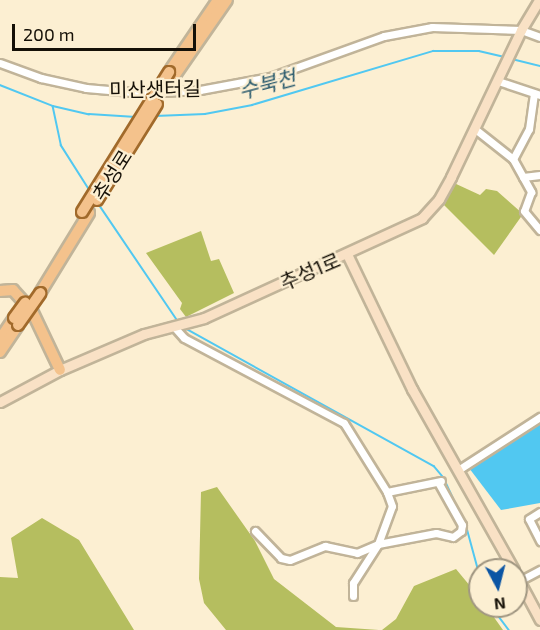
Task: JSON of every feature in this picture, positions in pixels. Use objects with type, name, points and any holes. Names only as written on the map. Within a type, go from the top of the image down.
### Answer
[{"type":"main road","name":"추성로","points":[[0,352],[16,322],[218,0]]},
{"type":"main road","name":"추성로","points":[[172,73],[227,0]]},
{"type":"main road","points":[[0,291],[13,290],[32,311],[60,370]]},
{"type":"main road","name":"추성로","points":[[0,339],[16,322]]},
{"type":"street","name":"추성1로","points":[[0,402],[60,370],[144,334],[192,322],[348,254],[422,218],[439,199],[521,31],[539,0]]},
{"type":"street","name":"미산샛터길","points":[[0,63],[86,88],[143,93],[200,90],[270,77],[384,36],[432,27],[521,31]]},
{"type":"street","points":[[521,31],[540,37]]},
{"type":"street","points":[[499,79],[537,94],[529,129],[513,159]]},
{"type":"street","points":[[475,129],[513,159],[531,192],[524,211],[540,230]]},
{"type":"street","points":[[523,177],[540,175]]},
{"type":"street","points":[[348,254],[412,389],[506,558]]},
{"type":"street","points":[[177,327],[184,338],[344,423],[387,492],[392,506],[378,544],[353,583],[353,596]]},
{"type":"street","points":[[458,470],[540,417]]},
{"type":"street","points":[[255,531],[281,558],[290,560],[325,546],[357,553],[378,544],[436,533],[453,537],[461,531],[462,525],[440,482],[387,492]]},
{"type":"street","points":[[540,512],[529,519],[540,541]]},
{"type":"street","points":[[528,597],[540,620]]},
{"type":"green space","points":[[454,183],[480,195],[486,189],[497,191],[523,214],[494,255],[444,205]]},
{"type":"green space","points":[[201,231],[211,261],[219,259],[234,293],[186,317],[180,309],[182,303],[146,253]]},
{"type":"green space","points":[[217,487],[255,541],[274,579],[336,627],[379,630],[226,630],[204,603],[199,579],[201,492]]},
{"type":"green space","points":[[42,518],[79,540],[134,630],[0,630],[0,577],[18,578],[11,538]]},
{"type":"green space","points":[[456,569],[468,584],[468,618],[494,618],[503,630],[382,630],[396,619],[414,586]]},
{"type":"water","points":[[540,421],[540,503],[501,510],[469,468]]},
{"type":"waterway","name":"수북천","points":[[155,116],[205,114],[252,105],[433,51],[479,51],[504,57]]},
{"type":"waterway","name":"수북천","points":[[512,59],[540,66]]},
{"type":"waterway","name":"수북천","points":[[0,85],[53,106],[89,114],[136,117]]},
{"type":"waterway","points":[[53,106],[61,145],[89,189]]},
{"type":"waterway","points":[[98,203],[178,321]]},
{"type":"waterway","points":[[183,327],[434,466],[444,478],[467,528],[475,558]]},
{"type":"waterway","points":[[500,618],[509,630]]}]
